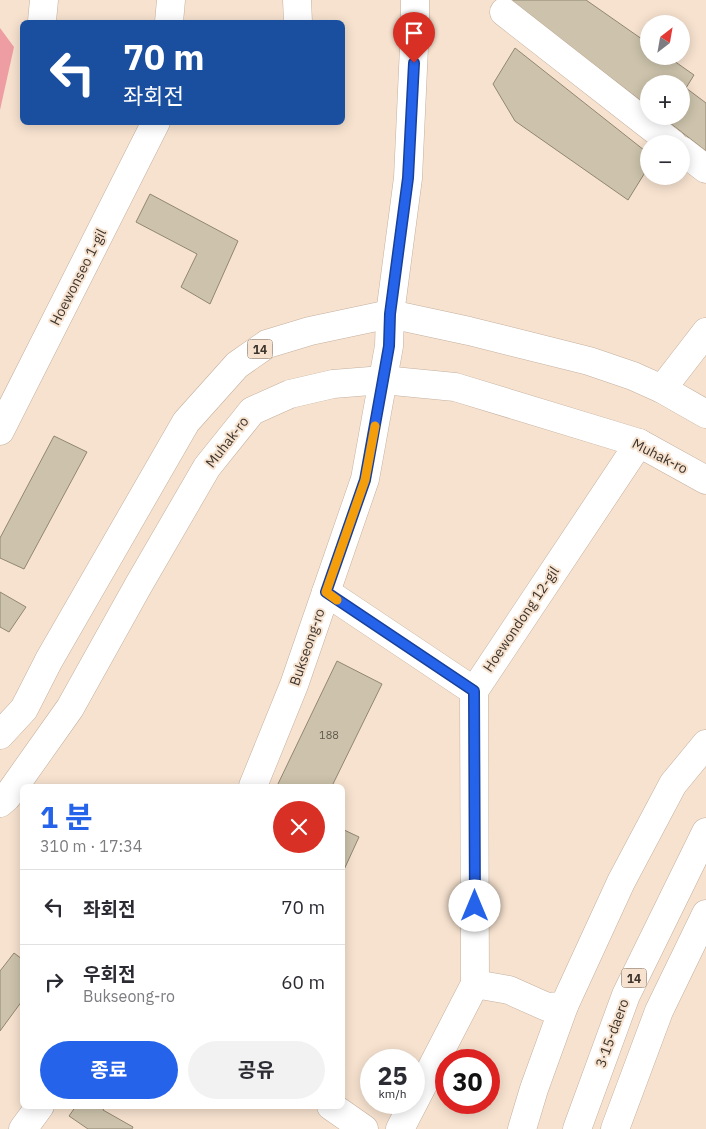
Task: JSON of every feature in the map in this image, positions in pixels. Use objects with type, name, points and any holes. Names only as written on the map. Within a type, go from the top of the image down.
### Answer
[{"type":"main road","points":[[169,20],[171,0]]},
{"type":"main road","points":[[297,0],[298,20]]},
{"type":"main road","name":"Bukseong-ro","points":[[254,784],[294,685],[365,480],[389,346],[390,314],[408,178],[415,0]]},
{"type":"main road","points":[[504,12],[661,135]]},
{"type":"main road","name":"Hoewonseo 1-gil","points":[[0,431],[154,125]]},
{"type":"main road","points":[[690,157],[706,169]]},
{"type":"main road","name":"14","points":[[0,735],[24,710],[49,660],[186,422],[237,365],[267,344],[310,330],[390,314],[469,331],[589,361],[662,388],[706,414]]},
{"type":"main road","points":[[662,388],[706,332]]},
{"type":"main road","name":"Muhak-ro","points":[[0,803],[7,798],[70,708],[207,467],[252,411],[290,394],[333,384],[383,380],[455,387],[639,443],[706,480]]},
{"type":"main road","name":"Hoewondong 12-gil","points":[[474,691],[639,443]]},
{"type":"main road","points":[[326,592],[474,691],[475,984],[400,1129]]},
{"type":"main road","points":[[522,1129],[534,1089],[564,1006],[621,882],[673,784],[706,744]]},
{"type":"main road","name":"3·15-daero","points":[[578,1129],[626,995],[706,832]]},
{"type":"main road","points":[[615,1129],[659,1011],[706,914]]},
{"type":"main road","points":[[475,984],[509,990],[547,1007],[564,1006]]},
{"type":"main road","points":[[23,1129],[38,1109]]},
{"type":"main road","points":[[335,1109],[364,1129]]},
{"type":"shaded area","points":[[0,28],[14,47],[0,110]]},
{"type":"building","points":[[509,0],[586,0],[640,38],[640,65],[680,65],[694,75],[690,82],[690,75],[640,75],[640,100]]},
{"type":"building","points":[[515,48],[640,147],[640,181],[628,200],[515,121],[493,84]]},
{"type":"building","points":[[690,91],[706,103],[706,151],[690,139],[690,135],[685,135],[673,125],[690,125]]},
{"type":"building","points":[[150,194],[238,241],[210,304],[181,287],[197,254],[136,222]]},
{"type":"building","points":[[54,436],[87,452],[24,569],[0,558],[0,538]]},
{"type":"building","points":[[0,592],[26,607],[9,632],[0,627]]},
{"type":"building","points":[[337,661],[382,684],[333,784],[278,784]]},
{"type":"building","points":[[345,830],[359,837],[345,867]]},
{"type":"building","points":[[14,953],[20,958],[20,1004],[0,1031],[0,971]]},
{"type":"building","points":[[74,1109],[104,1109],[133,1127],[132,1129],[88,1129],[69,1116]]},
{"type":"slow traffic","points":[[337,600],[326,592],[365,480],[375,426]]},
{"type":"route","points":[[414,63],[408,178],[390,314],[389,346],[365,480],[326,592],[474,691],[475,906]]}]
